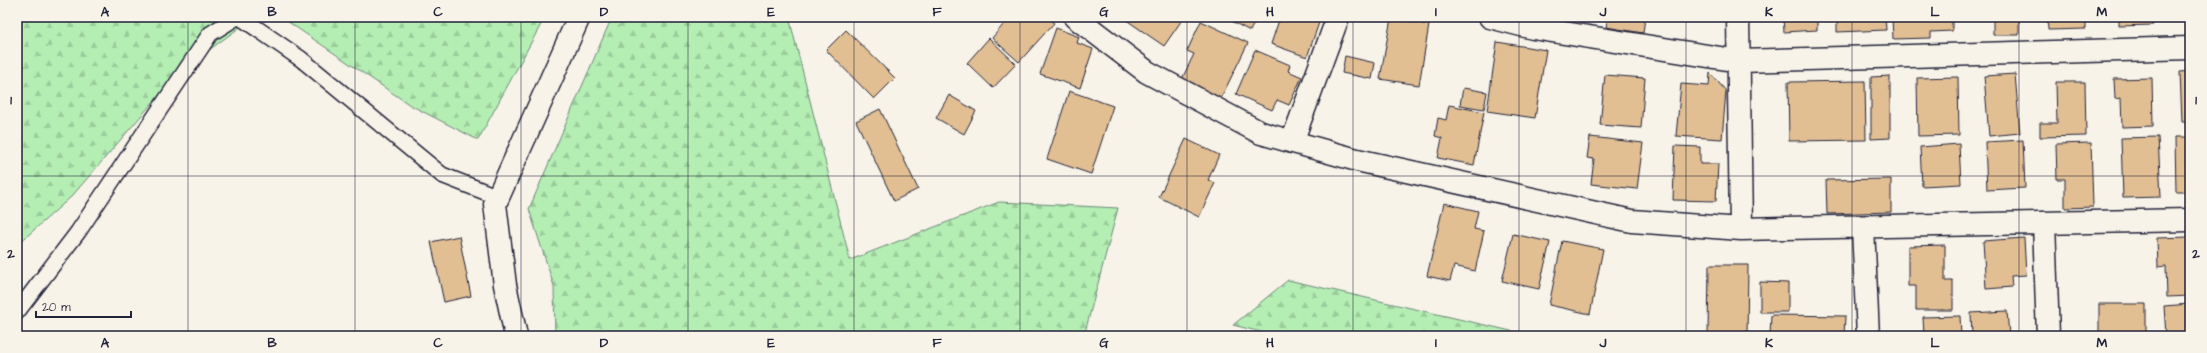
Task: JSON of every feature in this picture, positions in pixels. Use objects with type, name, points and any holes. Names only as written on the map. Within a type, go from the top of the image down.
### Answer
[{"type":"street","points":[[516,336],[504,278],[495,204],[579,17]]},
{"type":"street","points":[[1075,17],[1147,72],[1261,133],[1357,160],[1632,221],[1741,229],[2190,220]]},
{"type":"street","points":[[1292,142],[1338,17]]},
{"type":"street","points":[[1490,17],[1533,28],[1739,61],[2190,48]]},
{"type":"street","points":[[1738,17],[1741,229]]},
{"type":"street","points":[[2044,223],[2048,336]]},
{"type":"street","points":[[1863,227],[1868,336]]},
{"type":"lane","points":[[17,312],[78,232],[210,34],[237,17]]},
{"type":"lane","points":[[240,17],[301,59],[442,175],[498,197]]},
{"type":"green space","points":[[17,17],[254,17],[179,72],[72,196],[17,245]]},
{"type":"green space","points":[[281,17],[545,17],[478,140],[410,105]]},
{"type":"green space","points":[[612,17],[789,17],[850,260],[999,202],[1118,208],[1084,336],[555,336],[554,286],[529,209]]},
{"type":"green space","points":[[1288,280],[1533,336],[1277,336],[1233,325]]},
{"type":"building","points":[[1010,17],[1048,17],[1054,23],[1019,62],[992,38]]},
{"type":"building","points":[[1122,17],[1184,17],[1164,46]]},
{"type":"building","points":[[1224,17],[1257,17],[1250,31]]},
{"type":"building","points":[[1280,17],[1321,17],[1307,57],[1271,44]]},
{"type":"building","points":[[1608,17],[1645,17],[1643,33],[1606,27]]},
{"type":"building","points":[[1783,17],[1817,17],[1817,30],[1784,32]]},
{"type":"building","points":[[1837,17],[1885,17],[1886,30],[1837,32]]},
{"type":"building","points":[[1892,17],[1952,17],[1952,31],[1931,32],[1931,38],[1893,39]]},
{"type":"building","points":[[1993,17],[2019,17],[2019,35],[1993,35]]},
{"type":"building","points":[[2047,17],[2086,17],[2086,29],[2048,30]]},
{"type":"building","points":[[2119,17],[2153,17],[2153,25],[2119,26]]},
{"type":"building","points":[[1391,18],[1429,25],[1419,85],[1380,79]]},
{"type":"building","points":[[1201,21],[1248,43],[1220,100],[1181,81],[1194,54],[1187,51]]},
{"type":"building","points":[[1056,28],[1079,37],[1077,43],[1093,49],[1080,88],[1040,74]]},
{"type":"building","points":[[846,30],[895,78],[874,99],[826,50]]},
{"type":"building","points":[[989,38],[1016,64],[993,88],[967,63]]},
{"type":"building","points":[[1497,42],[1546,50],[1535,118],[1487,111]]},
{"type":"building","points":[[1255,50],[1290,65],[1288,71],[1302,77],[1289,105],[1277,100],[1272,110],[1236,94]]},
{"type":"building","points":[[1345,56],[1375,63],[1372,79],[1342,73]]},
{"type":"building","points":[[2190,71],[2190,122],[2182,122],[2180,72]]},
{"type":"building","points":[[1710,73],[1726,91],[1722,139],[1676,136],[1681,84],[1709,86]]},
{"type":"building","points":[[2015,74],[2020,133],[1989,136],[1984,76]]},
{"type":"building","points":[[1605,75],[1645,78],[1641,128],[1600,125]]},
{"type":"building","points":[[1890,76],[1890,138],[1871,139],[1871,77]]},
{"type":"building","points":[[1958,77],[1959,135],[1918,136],[1917,78]]},
{"type":"building","points":[[2152,78],[2153,126],[2122,127],[2121,98],[2115,99],[2114,79]]},
{"type":"building","points":[[1865,81],[1866,140],[1789,141],[1788,82]]},
{"type":"building","points":[[2056,82],[2085,82],[2086,136],[2040,137],[2040,123],[2057,123]]},
{"type":"building","points":[[1463,88],[1487,92],[1484,109],[1460,105]]},
{"type":"building","points":[[1069,91],[1113,106],[1091,174],[1047,159]]},
{"type":"building","points":[[949,95],[976,111],[964,134],[936,118]]},
{"type":"building","points":[[1449,105],[1484,112],[1474,165],[1438,158],[1442,138],[1435,136],[1438,118],[1446,120]]},
{"type":"building","points":[[880,109],[918,189],[894,201],[856,121]]},
{"type":"building","points":[[1590,137],[1643,143],[1637,189],[1591,184],[1594,159],[1587,158]]},
{"type":"building","points":[[2158,137],[2161,197],[2123,198],[2121,138]]},
{"type":"building","points":[[2175,137],[2190,137],[2190,192],[2176,192]]},
{"type":"building","points":[[1186,139],[1219,155],[1208,180],[1215,183],[1199,217],[1159,197]]},
{"type":"building","points":[[2023,140],[2025,188],[1987,190],[1985,142]]},
{"type":"building","points":[[2091,143],[2093,207],[2065,208],[2065,179],[2057,179],[2056,144]]},
{"type":"building","points":[[1959,144],[1961,184],[1922,186],[1920,147]]},
{"type":"building","points":[[1675,146],[1700,147],[1700,164],[1718,164],[1716,201],[1673,200]]},
{"type":"building","points":[[1891,179],[1891,212],[1827,214],[1826,180]]},
{"type":"building","points":[[1444,203],[1478,211],[1474,229],[1484,231],[1475,271],[1454,266],[1450,281],[1427,276]]},
{"type":"building","points":[[1513,234],[1550,242],[1539,289],[1502,281]]},
{"type":"building","points":[[459,236],[471,296],[444,302],[431,242]]},
{"type":"building","points":[[2190,237],[2190,296],[2167,297],[2166,266],[2158,267],[2157,238]]},
{"type":"building","points":[[2024,238],[2026,275],[2011,276],[2012,287],[1986,289],[1983,241]]},
{"type":"building","points":[[1562,241],[1603,249],[1590,314],[1549,305]]},
{"type":"building","points":[[1945,245],[1945,281],[1953,281],[1953,310],[1916,310],[1916,286],[1908,286],[1908,246]]},
{"type":"building","points":[[1709,265],[1748,265],[1747,336],[1708,336]]},
{"type":"building","points":[[1760,282],[1788,283],[1788,312],[1760,312]]},
{"type":"building","points":[[2099,304],[2146,304],[2146,336],[2099,336]]},
{"type":"building","points":[[2190,304],[2190,336],[2166,336],[2164,306]]},
{"type":"building","points":[[2007,311],[2009,336],[1972,336],[1971,313]]},
{"type":"building","points":[[1771,315],[1845,316],[1844,336],[1770,336]]},
{"type":"building","points":[[1960,316],[1961,336],[1924,336],[1923,317]]}]
